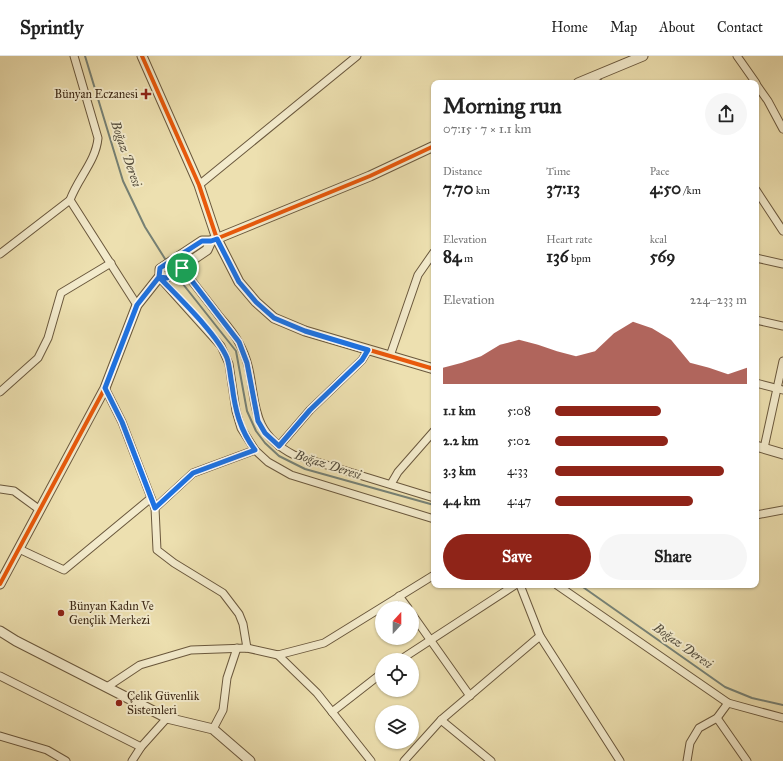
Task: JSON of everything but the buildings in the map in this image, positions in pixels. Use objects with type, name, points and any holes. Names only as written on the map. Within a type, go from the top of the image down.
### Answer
[{"type":"street","points":[[0,254],[70,200],[83,172],[92,160],[97,147],[98,138],[74,56]]},
{"type":"street","points":[[142,56],[199,185],[214,240],[239,282],[256,302],[274,318],[305,331],[431,368]]},
{"type":"street","points":[[199,185],[357,56]]},
{"type":"street","points":[[588,79],[643,56]]},
{"type":"street","points":[[736,56],[754,80]]},
{"type":"street","points":[[759,88],[783,129]]},
{"type":"street","points":[[1,580],[105,388],[137,305],[173,260],[202,241],[214,240],[370,176],[431,147]]},
{"type":"street","points":[[759,195],[783,232]]},
{"type":"street","points":[[70,200],[137,305]]},
{"type":"street","points":[[161,275],[180,269],[207,250],[214,240]]},
{"type":"street","points":[[390,356],[418,274],[431,256]]},
{"type":"street","points":[[759,259],[783,264]]},
{"type":"street","points":[[0,392],[38,358],[48,338],[61,294],[111,263]]},
{"type":"street","points":[[180,269],[239,342],[247,363],[258,421],[265,433],[279,446],[294,455],[431,497]]},
{"type":"street","points":[[161,275],[221,346],[228,364],[238,419],[245,436],[255,450],[268,462],[290,475],[431,518]]},
{"type":"street","points":[[759,321],[783,326]]},
{"type":"street","points":[[279,446],[310,410],[362,360],[368,350]]},
{"type":"street","points":[[783,361],[780,389],[760,447],[783,454]]},
{"type":"street","points":[[759,385],[780,389]]},
{"type":"street","points":[[105,388],[122,422],[155,508],[158,550],[174,563],[223,593],[238,614],[243,624],[246,648]]},
{"type":"street","points":[[391,484],[398,472],[431,434]]},
{"type":"street","points":[[155,508],[193,473],[255,450]]},
{"type":"street","points":[[0,489],[14,491],[40,510]]},
{"type":"street","points":[[19,549],[64,570],[151,498]]},
{"type":"street","points":[[759,514],[783,510]]},
{"type":"street","points":[[107,687],[140,665],[190,650],[246,648],[278,655],[324,643],[431,577]]},
{"type":"street","points":[[410,653],[510,588]]},
{"type":"street","points":[[521,588],[540,636],[620,761]]},
{"type":"street","points":[[561,588],[728,703],[783,718]]},
{"type":"street","points":[[400,596],[403,601]]},
{"type":"street","points":[[419,624],[470,696]]},
{"type":"street","points":[[0,631],[16,641],[167,718],[213,729],[250,761]]},
{"type":"street","points":[[404,761],[441,720],[540,636]]},
{"type":"street","points":[[213,729],[223,710],[227,678],[237,648]]},
{"type":"street","points":[[278,655],[317,693],[371,761]]},
{"type":"street","points":[[0,676],[141,747]]},
{"type":"street","points":[[332,712],[375,678]]},
{"type":"street","points":[[687,761],[690,743],[699,728],[717,718],[728,703]]},
{"type":"street","points":[[132,761],[141,747],[167,718]]},
{"type":"street","points":[[717,718],[746,761]]},
{"type":"street","points":[[441,720],[491,761]]},
{"type":"street","points":[[0,736],[48,750],[66,761]]},
{"type":"waterway","name":"Boğaz Deresi","points":[[85,56],[123,181],[145,227],[167,262]]},
{"type":"waterway","name":"Boğaz Deresi","points":[[175,274],[236,351],[247,411],[256,431],[265,443],[279,456],[305,469],[431,504]]},
{"type":"waterway","name":"Boğaz Deresi","points":[[584,588],[725,687],[752,698],[783,705]]},
{"type":"cycle path","points":[[142,56],[199,185],[217,239],[239,282],[256,302],[274,318],[305,331],[431,368]]},
{"type":"cycle path","points":[[0,584],[105,388],[137,305],[160,276],[160,269],[202,241],[211,241],[370,176],[431,147]]},
{"type":"place","name":"Bünyan Eczanesi","points":[[146,94]]},
{"type":"place","name":"Bünyan Kadın Ve Gençlik Merkezi","points":[[61,613]]},
{"type":"place","name":"Çelik Güvenlik Sistemleri","points":[[119,703]]},
{"type":"route","points":[[182,268],[167,278],[160,276],[159,277],[137,305],[105,388],[122,422],[155,508],[187,476],[255,450],[245,436],[238,419],[228,364],[221,346],[159,277],[160,268],[202,241],[217,239],[239,282],[256,302],[274,318],[305,331],[368,350],[362,360],[310,410],[279,446],[265,433],[258,421],[247,363],[239,342],[182,268]]}]
